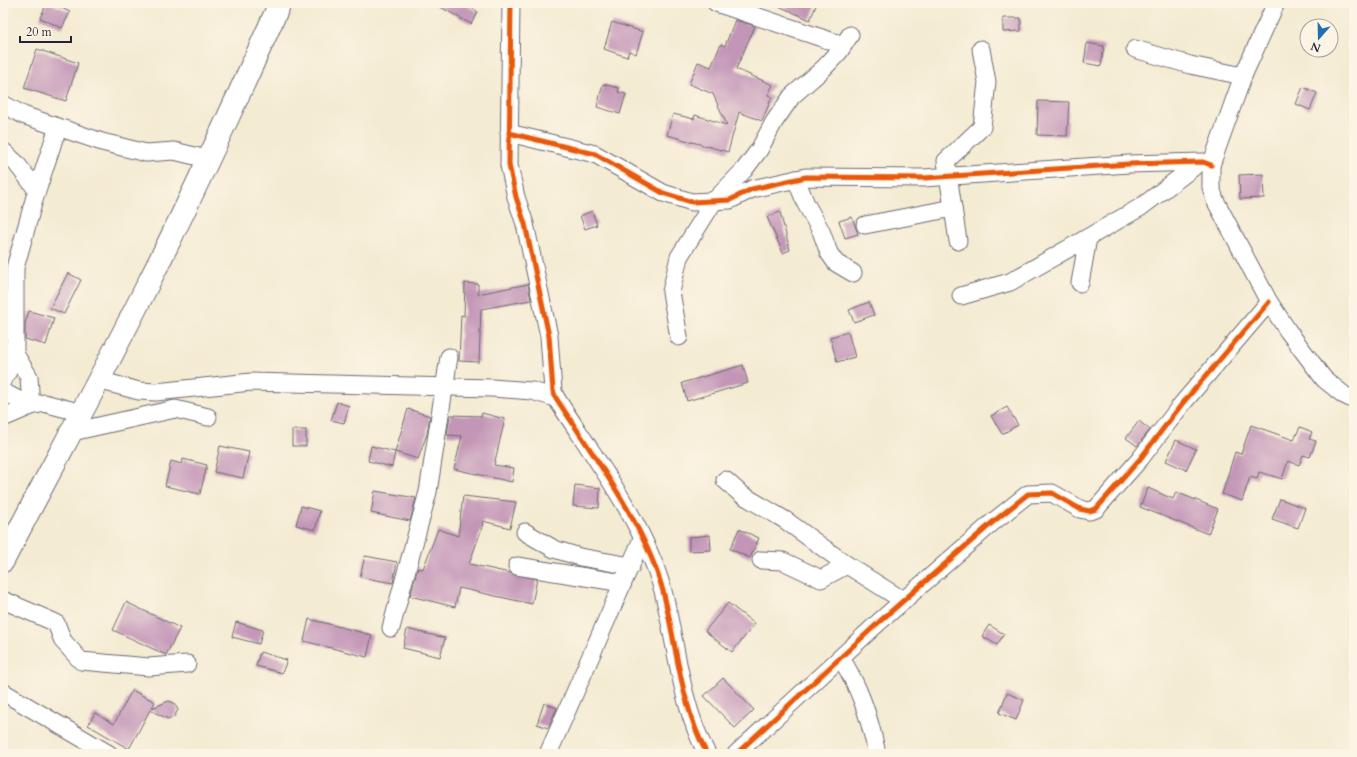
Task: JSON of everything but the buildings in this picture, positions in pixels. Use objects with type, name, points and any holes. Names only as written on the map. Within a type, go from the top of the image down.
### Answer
[{"type":"highway","points":[[3,561],[77,423],[149,283],[243,85],[280,3]]},
{"type":"street","points":[[511,3],[509,165],[516,197],[525,224],[550,336],[551,375],[556,398],[606,476],[642,539],[652,560],[663,591],[677,665],[701,752]]},
{"type":"street","points":[[679,337],[671,292],[679,257],[714,201],[748,165],[759,150],[774,122],[792,96],[823,69],[846,40],[716,3]]},
{"type":"street","points":[[961,296],[1010,282],[1141,207],[1205,164],[1276,3]]},
{"type":"street","points":[[958,241],[946,161],[982,127],[987,82],[981,49]]},
{"type":"street","points":[[1135,49],[1190,65],[1243,76]]},
{"type":"street","points":[[3,104],[22,115],[102,142],[146,153],[174,151],[207,159]]},
{"type":"street","points":[[3,380],[11,366],[14,353],[15,268],[37,190],[58,127]]},
{"type":"street","points":[[509,133],[595,154],[663,193],[692,202],[730,200],[752,189],[768,184],[806,177],[924,178],[1129,164],[1205,164]]},
{"type":"street","points":[[3,151],[16,163],[37,190]]},
{"type":"street","points":[[1205,164],[1215,200],[1269,302],[1324,379],[1344,395],[1354,400]]},
{"type":"street","points":[[796,179],[806,204],[821,231],[829,252],[836,263],[853,273]]},
{"type":"street","points":[[865,224],[953,208]]},
{"type":"street","points":[[1080,283],[1088,238]]},
{"type":"street","points":[[736,754],[904,601],[993,522],[1028,494],[1052,493],[1080,509],[1096,509],[1120,483],[1182,404],[1269,302]]},
{"type":"street","points":[[3,334],[29,377],[31,406]]},
{"type":"street","points":[[391,628],[428,492],[449,357]]},
{"type":"street","points":[[98,380],[139,391],[156,392],[251,382],[486,387],[532,391],[556,398]]},
{"type":"street","points":[[3,392],[31,406]]},
{"type":"street","points":[[3,418],[31,406],[44,403],[77,423],[175,409],[208,417]]},
{"type":"street","points":[[725,480],[741,494],[785,520],[847,565],[904,601]]},
{"type":"street","points":[[525,532],[554,549],[580,557],[630,566]]},
{"type":"street","points":[[548,754],[642,539]]},
{"type":"street","points":[[761,560],[783,561],[820,579],[847,565]]},
{"type":"street","points":[[517,566],[623,583]]},
{"type":"street","points":[[3,600],[56,623],[63,641],[81,661],[149,667],[187,664]]},
{"type":"street","points":[[841,658],[855,680],[868,714],[876,749],[875,754]]},
{"type":"street","points":[[3,692],[109,754]]},
{"type":"cycle path","points":[[511,3],[509,165],[516,197],[525,224],[549,336],[553,391],[556,398],[617,491],[644,540],[655,565],[668,612],[685,695],[698,735],[707,754]]},
{"type":"cycle path","points":[[509,133],[595,154],[663,193],[692,202],[730,200],[752,189],[806,177],[924,178],[1129,164],[1203,162],[1211,165]]},
{"type":"cycle path","points":[[736,754],[879,622],[993,522],[1028,494],[1052,493],[1080,509],[1089,511],[1096,509],[1140,459],[1182,404],[1269,302]]}]
